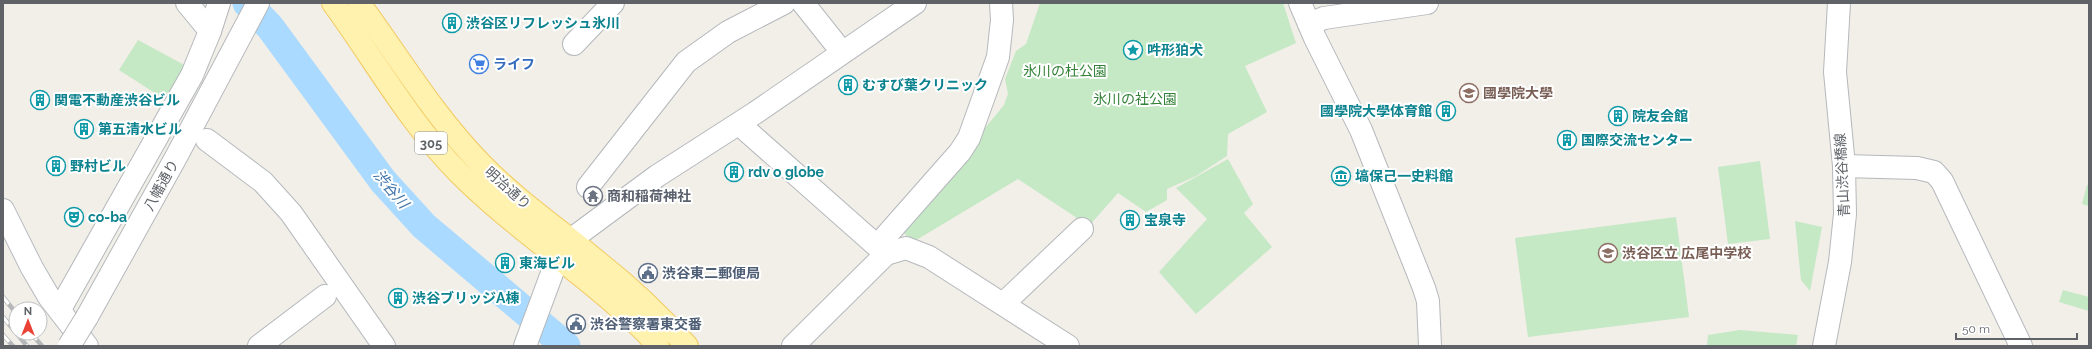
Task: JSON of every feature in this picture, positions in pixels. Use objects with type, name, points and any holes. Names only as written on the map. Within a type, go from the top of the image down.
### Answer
[{"type":"main road","name":"明治通り","points":[[333,3],[366,48],[424,134],[441,155],[466,179],[564,249],[599,262],[645,303],[687,346]]},
{"type":"main road","name":"明治通り","points":[[359,3],[454,135],[658,346]]},
{"type":"street","points":[[187,3],[210,31]]},
{"type":"street","points":[[60,309],[192,75],[210,31],[219,3]]},
{"type":"street","points":[[574,44],[612,3]]},
{"type":"street","points":[[588,188],[686,62],[728,32],[784,3]]},
{"type":"street","points":[[803,3],[842,52]]},
{"type":"street","points":[[527,341],[539,307],[564,249],[657,176],[739,124],[915,3]]},
{"type":"street","points":[[884,251],[885,237],[960,152],[969,138],[998,58],[1002,20],[1001,3]]},
{"type":"street","points":[[1300,3],[1361,130],[1424,288],[1428,301],[1430,346]]},
{"type":"street","points":[[1309,24],[1324,18],[1427,3]]},
{"type":"street","name":"青山渋谷橋線","points":[[1824,346],[1843,238],[1846,190],[1835,72],[1839,3]]},
{"type":"street","name":"八幡通り","points":[[69,346],[87,317],[175,159],[254,12]]},
{"type":"street","points":[[739,124],[884,251]]},
{"type":"street","points":[[207,140],[263,182],[291,213],[384,346]]},
{"type":"street","points":[[1844,166],[1917,168],[1934,172],[1942,181],[2021,346]]},
{"type":"street","points":[[3,210],[32,268],[49,297],[60,309],[87,346]]},
{"type":"street","points":[[1003,304],[1082,229]]},
{"type":"street","points":[[793,346],[884,251],[906,248],[929,257],[1068,346]]},
{"type":"street","points":[[259,346],[325,296]]},
{"type":"green space","name":"氷川の社公園","points":[[1040,3],[1283,3],[1296,43],[1245,66],[1267,112],[1228,134],[1227,156],[1196,176],[1167,189],[1167,200],[1146,212],[1118,193],[1089,226],[1018,179],[913,242],[901,230],[1004,105],[1008,94],[1005,79],[1016,51],[1026,44]]},
{"type":"green space","points":[[138,40],[188,67],[169,102],[119,70]]},
{"type":"green space","points":[[1228,159],[1253,204],[1244,213],[1272,247],[1196,314],[1159,272],[1207,219],[1176,188]]},
{"type":"green space","points":[[1760,161],[1770,239],[1728,244],[1718,167]]},
{"type":"green space","points":[[2087,185],[2089,185],[2089,206],[2082,204]]},
{"type":"green space","points":[[1676,217],[1689,317],[1528,337],[1515,238]]},
{"type":"green space","points":[[1795,221],[1822,227],[1810,291],[1801,280]]},
{"type":"green space","points":[[2063,290],[2089,297],[2089,311],[2059,302]]},
{"type":"green space","points":[[1740,330],[1798,335],[1796,346],[1707,346],[1708,335]]},
{"type":"waterway","name":"渋谷川","points":[[247,3],[270,27],[383,181],[424,226],[566,346]]},
{"type":"railway","points":[[3,297],[8,303]]},
{"type":"railway","points":[[3,317],[27,346]]},
{"type":"railway","points":[[3,335],[13,346]]},
{"type":"railway","points":[[38,341],[42,346]]},
{"type":"place","name":"渋谷区リフレッシュ氷川","points":[[452,23]]},
{"type":"place","name":"吽形狛犬","points":[[1133,50]]},
{"type":"place","name":"ライフ","points":[[479,64]]},
{"type":"place","name":"むすび葉クリニック","points":[[848,85]]},
{"type":"place","name":"國學院大學","points":[[1469,93]]},
{"type":"place","name":"関電不動産渋谷ビル","points":[[40,100]]},
{"type":"place","name":"國學院大學体育館","points":[[1446,111]]},
{"type":"place","name":"院友会館","points":[[1618,116]]},
{"type":"place","name":"第五清水ビル","points":[[84,129]]},
{"type":"place","name":"国際交流センター","points":[[1567,140]]},
{"type":"place","name":"野村ビル","points":[[56,166]]},
{"type":"place","name":"rdv o globe","points":[[734,172]]},
{"type":"place","name":"塙保己一史料館","points":[[1341,176]]},
{"type":"place","name":"商和稲荷神社","points":[[593,196]]},
{"type":"place","name":"co-ba","points":[[74,217]]},
{"type":"place","name":"宝泉寺","points":[[1130,220]]},
{"type":"place","name":"渋谷区立 広尾中学校","points":[[1608,253]]},
{"type":"place","name":"東海ビル","points":[[505,263]]},
{"type":"place","name":"渋谷東二郵便局","points":[[648,273]]},
{"type":"place","name":"渋谷ブリッジA棟","points":[[398,298]]},
{"type":"place","name":"渋谷警察署東交番","points":[[576,324]]},
{"type":"park label","name":"氷川の杜公園","points":[[1065,71]]}]
